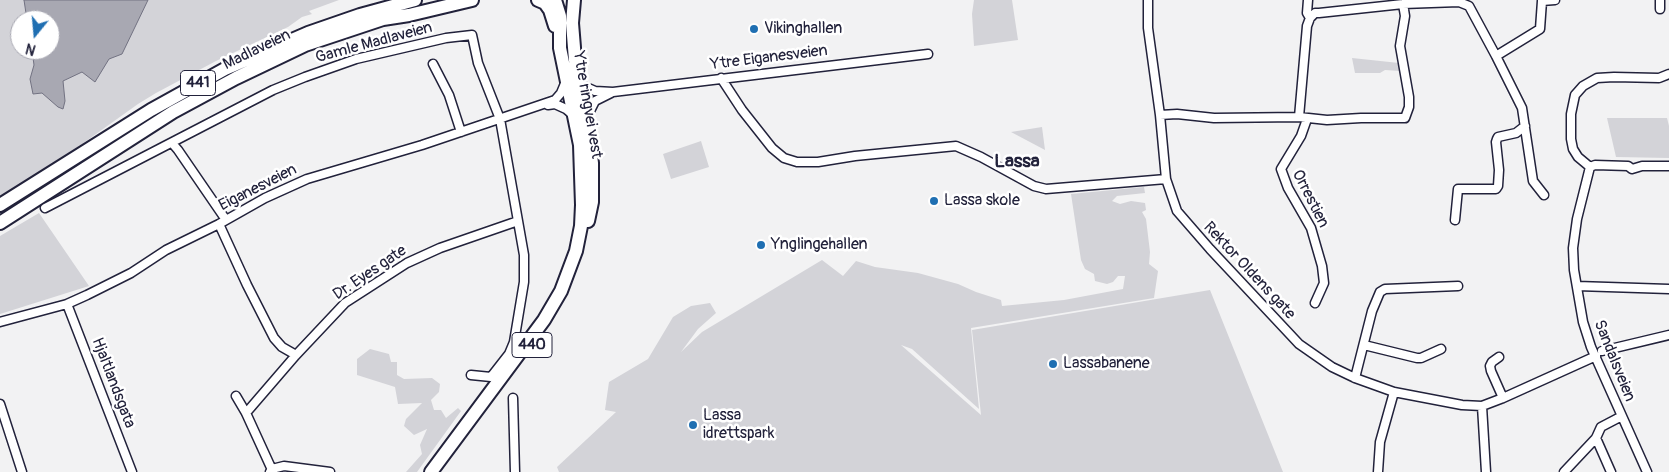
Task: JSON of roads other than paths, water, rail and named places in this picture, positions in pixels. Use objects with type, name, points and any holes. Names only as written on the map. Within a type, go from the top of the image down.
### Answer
[{"type":"main road","name":"Madlaveien","points":[[0,205],[150,110],[225,69],[308,33],[360,15],[415,0]]},
{"type":"main road","name":"Madlaveien","points":[[0,223],[173,112],[236,78],[305,45],[383,19],[409,15],[472,0]]},
{"type":"main road","points":[[538,0],[544,3],[552,15],[560,48]]},
{"type":"main road","name":"Ytre ringvei vest","points":[[439,472],[550,320],[569,285],[581,250],[592,202],[592,164],[580,117],[566,82],[560,48],[560,16],[555,0]]},
{"type":"main road","name":"Ytre ringvei vest","points":[[431,472],[544,320],[561,291],[579,238],[582,205],[579,84],[572,23],[574,0]]},
{"type":"street","name":"Rektor Oldens gate","points":[[1148,0],[1148,28],[1166,179],[1174,203],[1184,221],[1280,325],[1299,344],[1332,367],[1354,378],[1394,392],[1462,406],[1482,406],[1599,353],[1669,335]]},
{"type":"street","name":"Orrestien","points":[[1308,0],[1307,12],[1310,18],[1306,26],[1301,136],[1280,170],[1311,228],[1322,266],[1324,283],[1315,303]]},
{"type":"street","points":[[1496,56],[1540,29],[1542,0],[1555,0]]},
{"type":"street","points":[[1660,0],[1660,9]]},
{"type":"street","points":[[1310,18],[1319,13],[1391,3],[1467,2],[1522,108],[1533,181],[1544,195]]},
{"type":"street","points":[[1160,116],[1177,114],[1214,118],[1303,118],[1327,120],[1405,118],[1409,107],[1409,97],[1400,46],[1405,16],[1403,4]]},
{"type":"street","name":"Gamle Madlaveien","points":[[45,208],[273,90],[356,59],[446,38],[472,34],[478,63],[500,119]]},
{"type":"street","name":"Ytre Eiganesveien","points":[[579,84],[595,91],[613,92],[928,54]]},
{"type":"street","points":[[433,64],[449,95],[461,132]]},
{"type":"street","points":[[1669,74],[1659,78],[1596,78],[1583,86],[1575,95],[1571,114],[1572,149],[1590,167],[1628,166],[1632,169],[1642,166],[1669,166]]},
{"type":"street","points":[[721,78],[745,114],[772,148],[784,158],[797,162],[818,162],[870,154],[956,146],[1034,186],[1046,189],[1166,179]]},
{"type":"street","name":"Eiganesveien","points":[[0,322],[67,304],[131,273],[166,250],[223,222],[265,198],[307,179],[541,106],[555,100],[566,82]]},
{"type":"street","name":"Ytre Eiganesveien","points":[[580,117],[595,101],[613,92]]},
{"type":"street","name":"Eiganesveien","points":[[541,106],[555,104],[580,117]]},
{"type":"street","points":[[471,375],[491,377],[509,354],[514,342],[524,282],[524,255],[500,119]]},
{"type":"street","points":[[1455,220],[1458,189],[1496,189],[1498,186],[1499,170],[1497,139],[1498,137],[1516,133],[1525,126]]},
{"type":"street","points":[[172,143],[223,222],[243,277],[274,338],[282,347],[296,355]]},
{"type":"street","name":"Sandalsveien","points":[[1590,167],[1577,219],[1573,248],[1577,286],[1585,330],[1599,353],[1622,416],[1648,472]]},
{"type":"street","name":"Dr. Eyes gate","points":[[246,413],[296,355],[345,303],[407,263],[440,248],[518,221]]},
{"type":"street","points":[[1354,378],[1372,312],[1380,292],[1385,289],[1458,286]]},
{"type":"street","points":[[1577,286],[1669,289]]},
{"type":"street","name":"Hjaltlandsgata","points":[[67,304],[132,472]]},
{"type":"street","points":[[1364,345],[1416,358],[1422,358],[1441,349]]},
{"type":"street","points":[[1499,357],[1490,366],[1503,398]]},
{"type":"street","points":[[1378,472],[1380,442],[1394,392]]},
{"type":"street","points":[[236,396],[246,413],[271,471],[284,466],[330,472]]},
{"type":"street","points":[[513,398],[515,472]]},
{"type":"street","points":[[0,404],[22,472]]},
{"type":"street","points":[[1482,406],[1486,472]]},
{"type":"street","points":[[1564,472],[1596,438],[1600,427],[1622,416]]},
{"type":"street","points":[[1596,438],[1611,472]]},
{"type":"place","name":"Vikinghallen","points":[[754,29]]},
{"type":"place","name":"Lassa skole","points":[[934,201]]},
{"type":"place","name":"Ynglingehallen","points":[[761,245]]},
{"type":"place","name":"Lassabanene","points":[[1053,364]]},
{"type":"place","name":"Lassa idrettspark","points":[[693,425]]},
{"type":"district","name":"Lassa","points":[[1017,162]]}]
